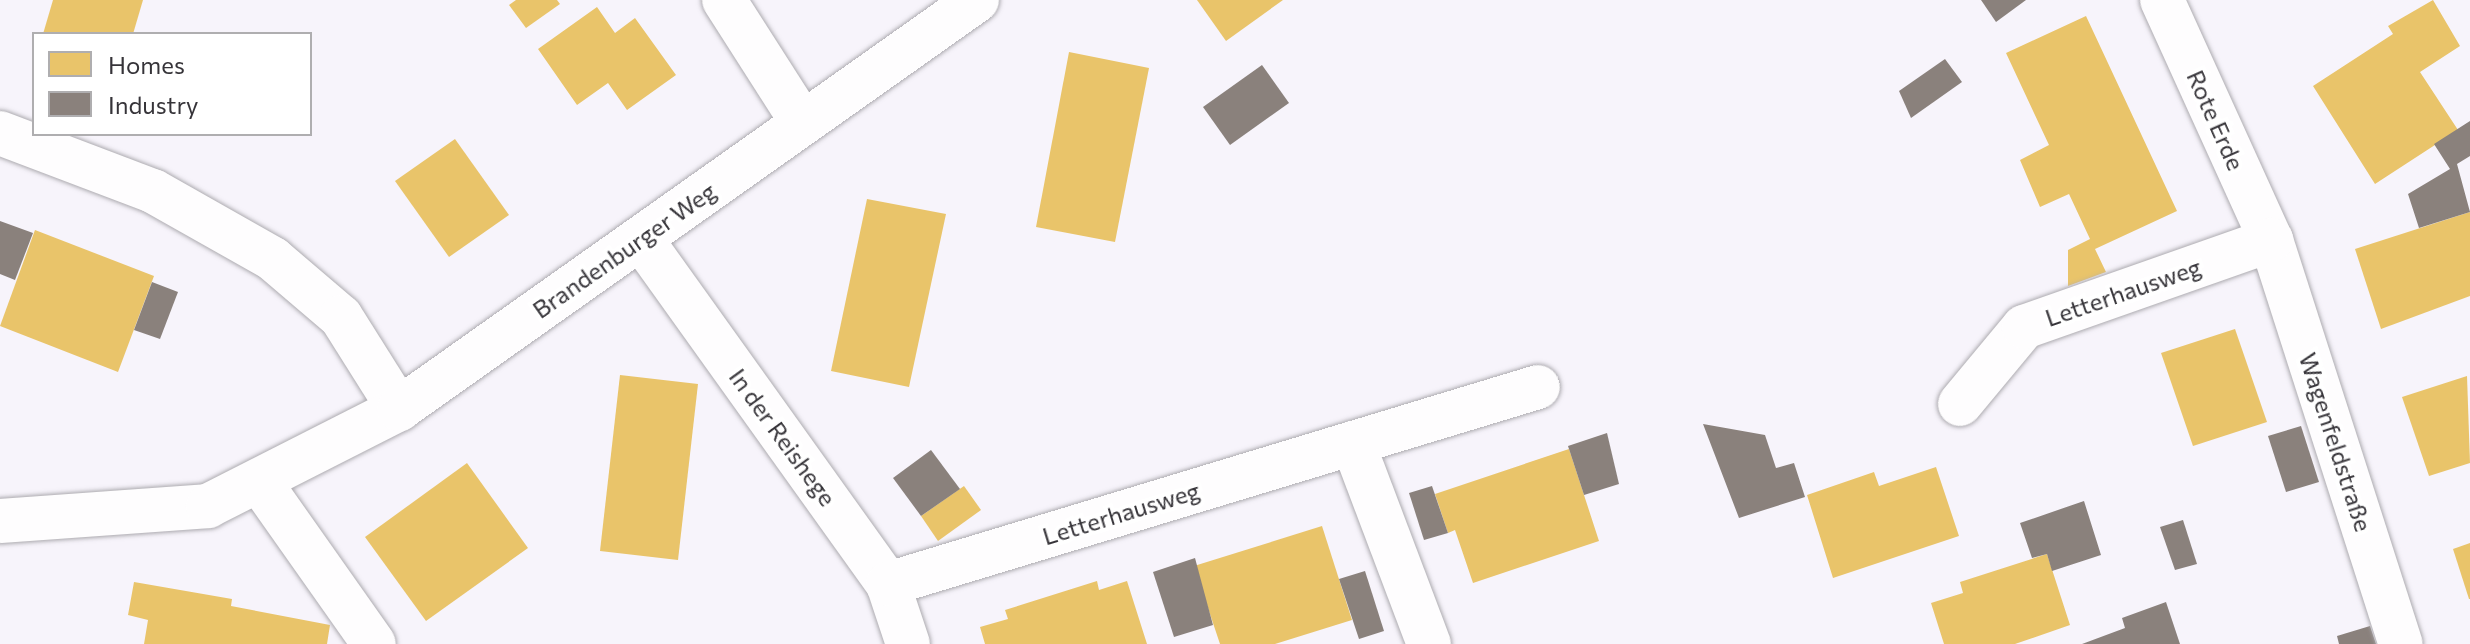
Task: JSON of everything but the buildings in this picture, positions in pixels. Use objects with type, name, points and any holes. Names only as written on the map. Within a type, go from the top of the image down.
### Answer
[{"type":"street","points":[[724,0],[802,122]]},
{"type":"street","name":"Brandenburger Weg","points":[[0,521],[208,506],[399,409],[977,0]]},
{"type":"street","name":"Rote Erde","points":[[2162,0],[2271,240]]},
{"type":"street","points":[[0,133],[153,191],[273,259],[341,317],[399,409]]},
{"type":"street","name":"In der Reishege","points":[[641,239],[888,584],[908,644]]},
{"type":"street","name":"Letterhausweg","points":[[1960,404],[2024,327],[2271,240]]},
{"type":"street","name":"Wagenfeldstraße","points":[[2271,240],[2401,644]]},
{"type":"street","name":"Letterhausweg","points":[[888,584],[1538,387]]},
{"type":"street","points":[[1353,443],[1429,644]]},
{"type":"street","points":[[259,481],[374,644]]}]
